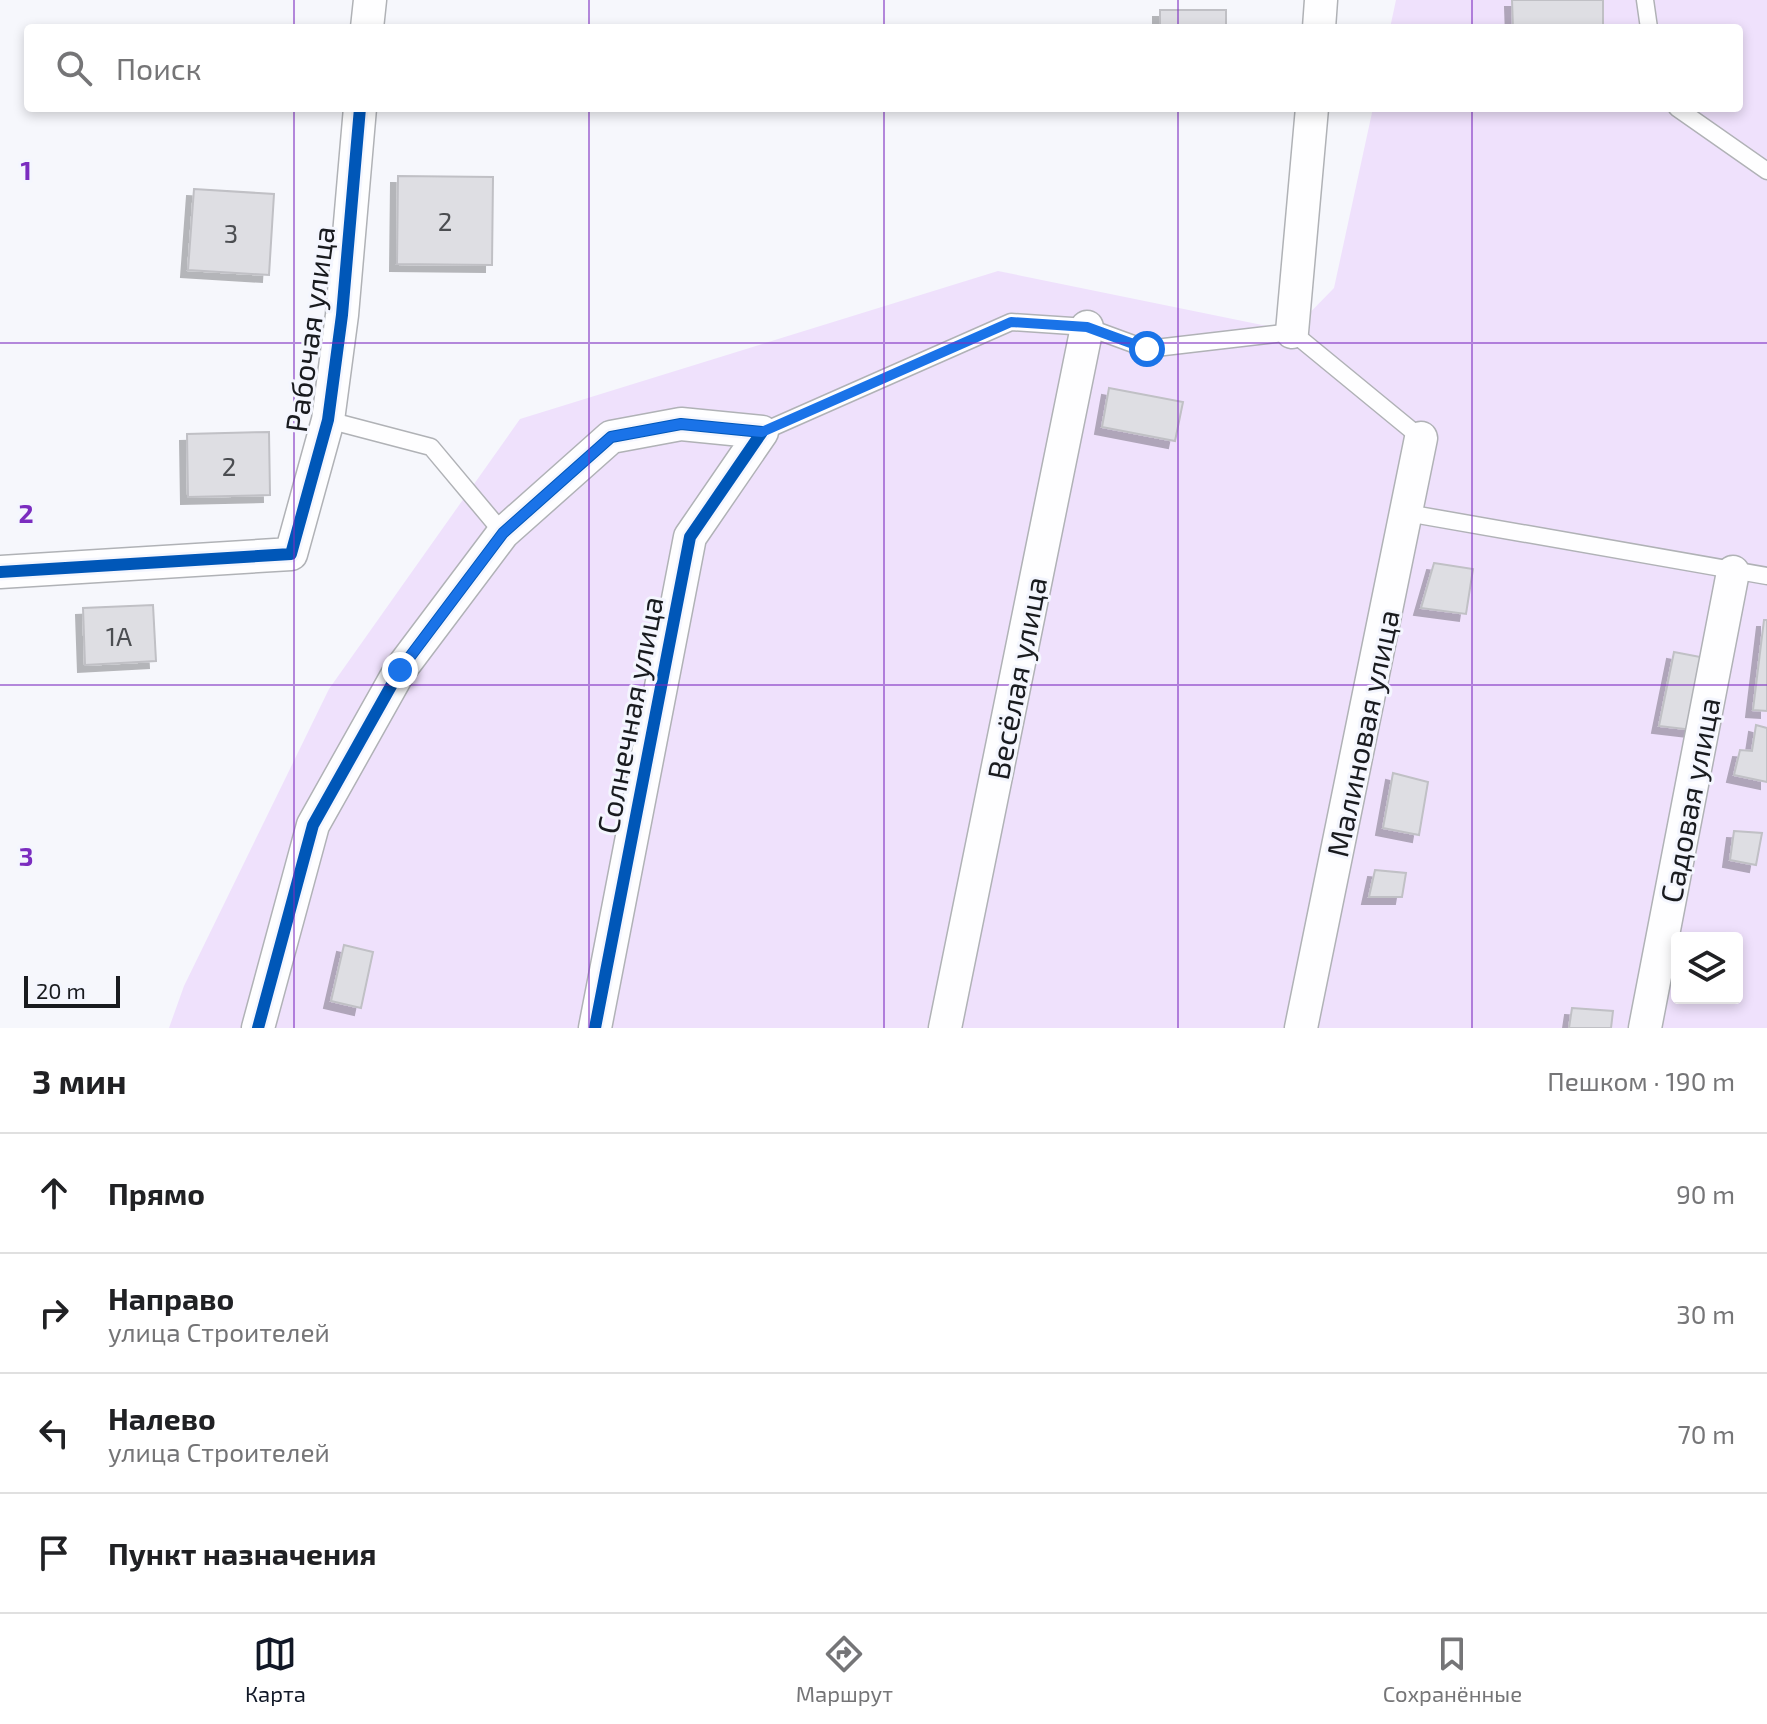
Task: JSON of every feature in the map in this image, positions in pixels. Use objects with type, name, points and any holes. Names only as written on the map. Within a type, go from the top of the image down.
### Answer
[{"type":"street","points":[[367,24],[370,0]]},
{"type":"street","points":[[1319,24],[1321,0]]},
{"type":"street","name":"Рабочая улица","points":[[0,572],[291,554],[328,420],[342,315],[360,112]]},
{"type":"street","points":[[1292,332],[1312,112]]},
{"type":"street","name":"Весёлая улица","points":[[945,1028],[1087,327]]},
{"type":"street","points":[[258,1028],[313,825],[400,670],[503,533],[611,437],[681,424],[762,432]]},
{"type":"street","name":"Солнечная улица","points":[[595,1028],[690,537],[762,432]]},
{"type":"street","name":"Малиновая улица","points":[[1301,1028],[1421,438]]},
{"type":"street","name":"Садовая улица","points":[[1645,1028],[1733,572]]},
{"type":"lane","points":[[1645,0],[1648,24]]},
{"type":"lane","points":[[1683,112],[1767,171]]},
{"type":"lane","points":[[762,432],[1011,322],[1087,327],[1147,349],[1292,332],[1421,438]]},
{"type":"lane","points":[[328,420],[431,447],[503,533]]},
{"type":"lane","points":[[1407,513],[1767,576]]},
{"type":"shaded area","points":[[1396,0],[1767,0],[1767,1028],[169,1028],[184,986],[329,689],[520,419],[998,271],[1292,331],[1334,288],[1372,112],[1743,112],[1743,24],[1391,24]]},
{"type":"building","points":[[1512,0],[1603,0],[1603,24],[1513,24]]},
{"type":"building","points":[[1160,10],[1226,10],[1226,24],[1160,24]]},
{"type":"building","points":[[398,176],[493,177],[492,265],[397,264]]},
{"type":"building","points":[[194,189],[274,194],[269,275],[188,270]]},
{"type":"building","points":[[1109,388],[1183,402],[1175,441],[1102,427]]},
{"type":"building","points":[[269,432],[270,495],[188,497],[187,434]]},
{"type":"building","points":[[1434,563],[1473,569],[1466,614],[1421,608]]},
{"type":"building","points":[[153,605],[156,661],[85,665],[83,608]]},
{"type":"building","points":[[1764,620],[1767,620],[1767,711],[1753,710]]},
{"type":"building","points":[[1674,652],[1716,660],[1702,731],[1659,726]]},
{"type":"building","points":[[1756,725],[1767,728],[1767,782],[1734,775],[1740,750],[1752,751]]},
{"type":"building","points":[[1393,773],[1428,782],[1419,835],[1383,828]]},
{"type":"building","points":[[1734,831],[1762,833],[1756,865],[1730,860]]},
{"type":"building","points":[[1375,870],[1406,873],[1402,897],[1369,897]]},
{"type":"building","points":[[344,945],[373,952],[361,1008],[331,1001]]},
{"type":"building","points":[[1572,1008],[1613,1011],[1611,1028],[1569,1028]]},
{"type":"cycle path","points":[[0,572],[291,554],[328,420],[342,315],[360,112]]},
{"type":"cycle path","points":[[258,1028],[313,825],[400,670],[503,533],[611,437],[681,424],[762,432],[690,537],[595,1028]]},
{"type":"route","points":[[400,670],[503,533],[611,437],[681,424],[762,432],[1011,322],[1087,327],[1147,349]]}]
